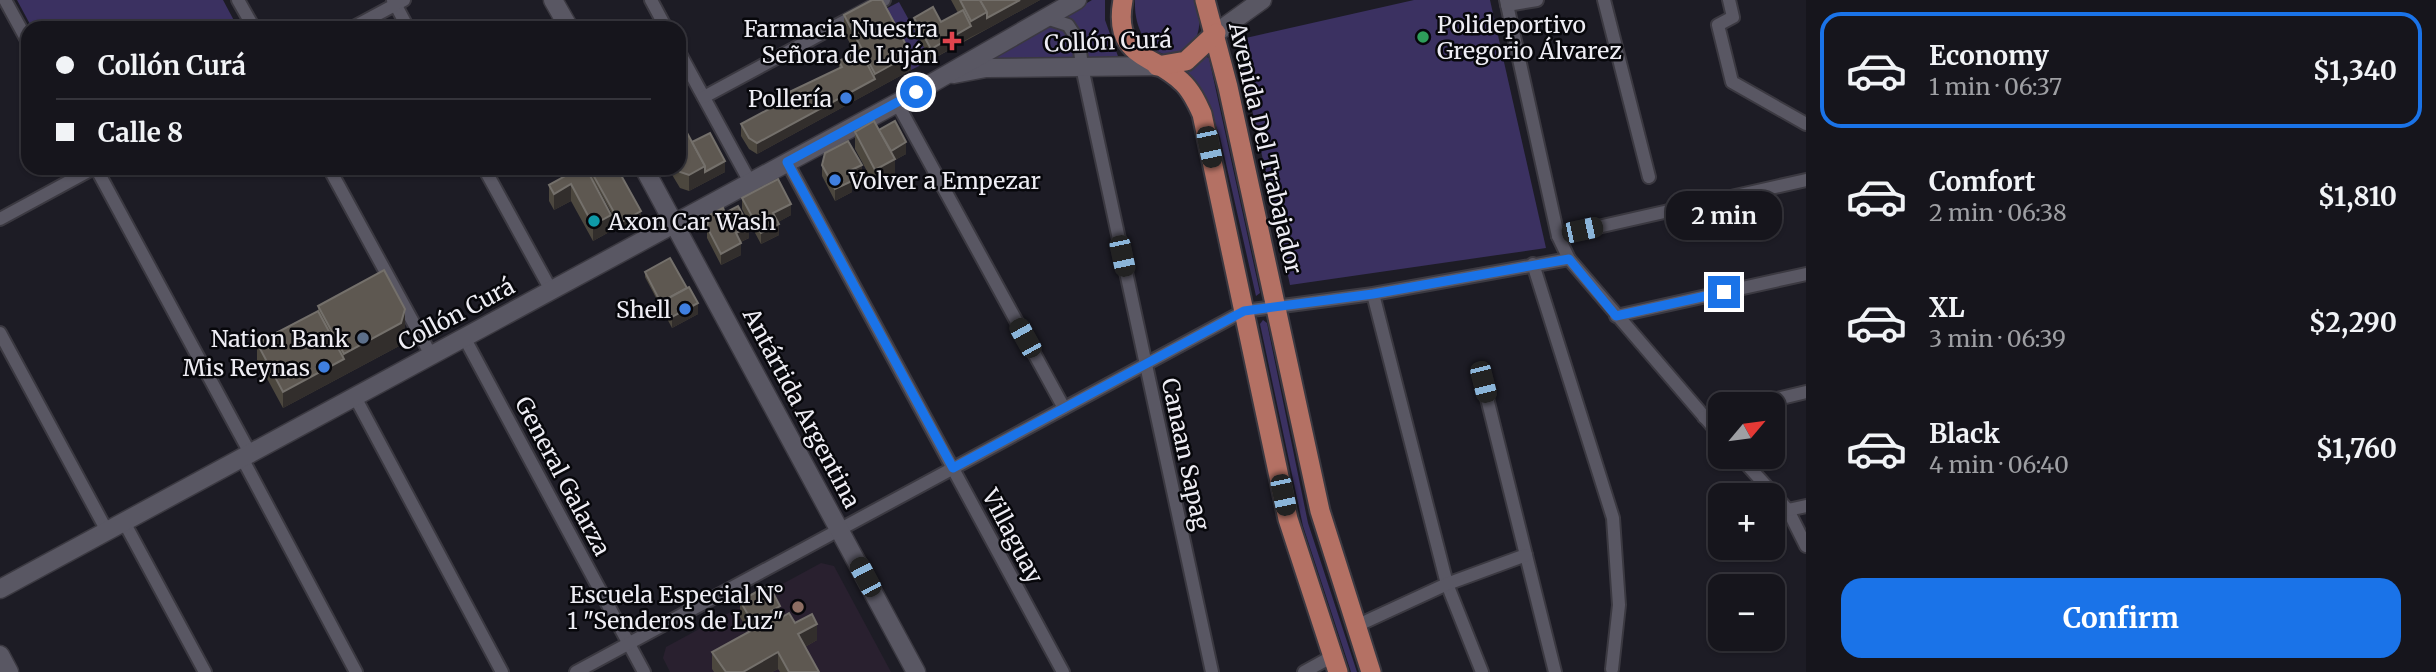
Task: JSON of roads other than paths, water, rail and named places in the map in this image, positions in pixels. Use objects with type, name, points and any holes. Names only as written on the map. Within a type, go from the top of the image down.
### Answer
[{"type":"main road","points":[[554,0],[565,21]]},
{"type":"main road","name":"Collón Curá","points":[[0,589],[897,103],[1077,0]]},
{"type":"main road","points":[[1123,0],[1121,19],[1127,38],[1138,54],[1181,81],[1202,114],[1293,537],[1336,664]]},
{"type":"main road","name":"Avenida Del Trabajador","points":[[1205,0],[1216,33],[1323,525],[1371,672]]},
{"type":"main road","name":"Collón Curá","points":[[935,82],[976,69],[1157,66],[1186,61],[1216,33],[1262,0]]},
{"type":"main road","name":"Antártida Argentina","points":[[648,175],[916,672]]},
{"type":"main road","points":[[0,655],[9,672]]},
{"type":"street","points":[[5,0],[21,29]]},
{"type":"street","points":[[238,0],[250,21]]},
{"type":"street","points":[[651,0],[662,21]]},
{"type":"street","points":[[704,97],[884,0]]},
{"type":"street","points":[[1537,0],[1507,3],[1558,236],[1569,259],[1708,422]]},
{"type":"street","points":[[1604,0],[1649,177]]},
{"type":"street","points":[[1729,0],[1733,17],[1718,25],[1732,82],[1806,124]]},
{"type":"street","points":[[364,21],[397,2],[405,21]]},
{"type":"street","name":"Canaan Sapag","points":[[1045,18],[1058,19],[1073,29],[1079,42],[1082,67],[1212,672]]},
{"type":"street","points":[[686,65],[750,183]]},
{"type":"street","points":[[897,103],[1064,408]]},
{"type":"street","name":"Villaguay","points":[[787,162],[1063,672]]},
{"type":"street","points":[[0,219],[82,175]]},
{"type":"street","points":[[99,175],[356,672]]},
{"type":"street","points":[[333,175],[431,355]]},
{"type":"street","points":[[488,175],[551,290]]},
{"type":"street","points":[[1558,236],[1806,180]]},
{"type":"street","points":[[576,672],[1244,311],[1373,294],[1569,259]]},
{"type":"street","points":[[1533,264],[1613,518],[1619,605],[1612,670]]},
{"type":"street","points":[[1616,316],[1806,274]]},
{"type":"street","points":[[1373,294],[1447,584],[1482,672]]},
{"type":"street","points":[[0,333],[107,531]]},
{"type":"street","name":"General Galarza","points":[[464,337],[645,672]]},
{"type":"street","points":[[1483,382],[1555,672]]},
{"type":"street","points":[[1785,397],[1806,392]]},
{"type":"street","points":[[355,397],[502,672]]},
{"type":"street","points":[[1704,417],[1708,416]]},
{"type":"street","points":[[1751,469],[1788,510],[1806,546]]},
{"type":"street","points":[[1788,510],[1806,506]]},
{"type":"street","points":[[124,522],[205,672]]},
{"type":"street","points":[[1356,626],[1447,584],[1527,555]]},
{"type":"street","points":[[1304,672],[1336,664]]},
{"type":"place","name":"Polideportivo Gregorio Álvarez","points":[[1423,37]]},
{"type":"place","name":"Farmacia Nuestra Señora de Luján","points":[[952,41]]},
{"type":"place","name":"Pollería","points":[[846,98]]},
{"type":"place","name":"Volver a Empezar","points":[[835,180]]},
{"type":"place","name":"Axon Car Wash","points":[[594,221]]},
{"type":"place","name":"Shell","points":[[685,309]]},
{"type":"place","name":"Nation Bank","points":[[363,338]]},
{"type":"place","name":"Mis Reynas","points":[[324,367]]},
{"type":"place","name":"Escuela Especial N° 1 \"Senderos de Luz\"","points":[[798,607]]}]
